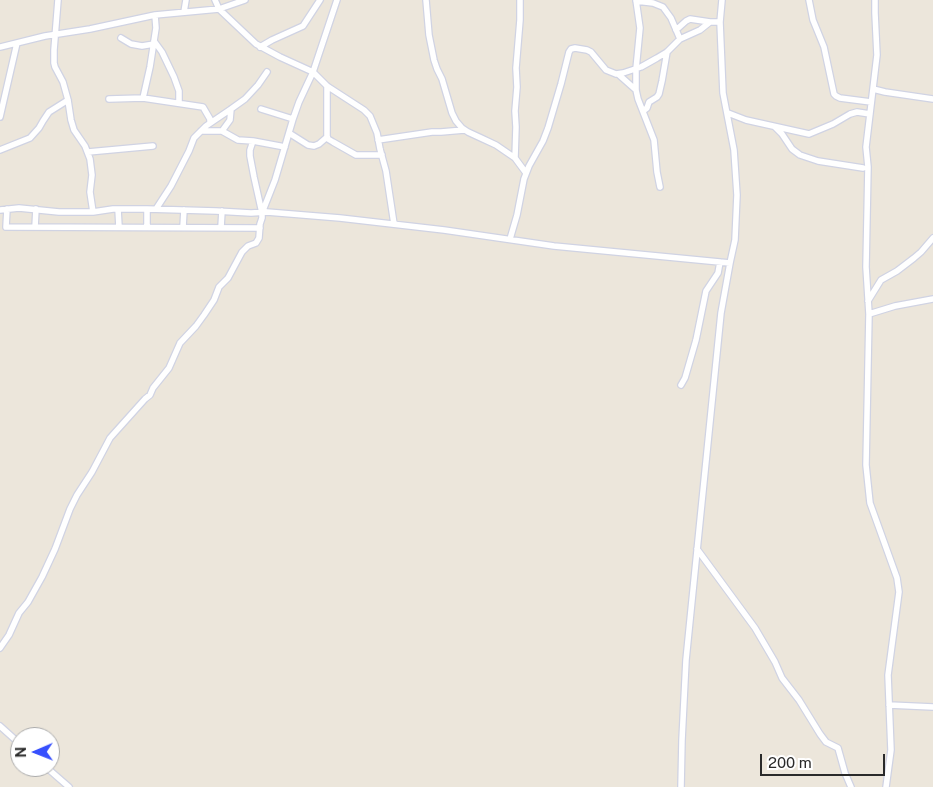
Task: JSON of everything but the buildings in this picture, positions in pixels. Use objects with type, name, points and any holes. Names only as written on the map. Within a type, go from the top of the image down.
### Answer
[{"type":"street","points":[[58,0],[54,63],[63,82],[74,130],[88,152],[92,175],[90,192],[93,212]]},
{"type":"street","points":[[184,12],[186,0]]},
{"type":"street","points":[[215,0],[219,10],[260,47],[313,72],[327,86],[370,116],[378,133],[388,179],[394,224]]},
{"type":"street","points":[[0,47],[155,15],[219,10],[245,0]]},
{"type":"street","points":[[260,47],[303,26],[320,0]]},
{"type":"street","points":[[262,213],[275,180],[293,119],[313,72],[336,2],[341,0]]},
{"type":"street","points":[[426,0],[429,34],[434,60],[456,121],[464,130],[496,145],[515,158],[526,173]]},
{"type":"street","points":[[515,158],[520,0]]},
{"type":"street","points":[[681,787],[686,660],[721,313],[735,240],[737,195],[734,150],[723,90],[720,22],[722,0]]},
{"type":"street","points":[[809,0],[813,20],[824,47],[834,94],[840,98],[871,102]]},
{"type":"street","points":[[875,0],[877,55],[866,147],[868,167],[866,267],[870,314],[866,465],[869,497],[875,520],[897,578],[899,592],[888,675],[891,750],[886,787]]},
{"type":"street","points":[[660,187],[654,140],[636,90],[640,31],[636,1],[653,2],[663,7],[671,18],[680,39]]},
{"type":"street","points":[[143,98],[154,43],[155,15]]},
{"type":"street","points":[[676,30],[690,19],[720,22]]},
{"type":"street","points":[[616,74],[636,69],[657,58],[667,52],[680,39],[700,30],[710,22]]},
{"type":"street","points":[[121,38],[131,44],[142,46],[154,43]]},
{"type":"street","points":[[0,117],[17,43]]},
{"type":"street","points":[[154,43],[164,56],[176,83],[180,96],[179,103]]},
{"type":"street","points":[[510,239],[518,215],[526,173],[548,128],[571,49],[575,48],[591,52],[604,68],[621,76],[636,90]]},
{"type":"street","points":[[643,111],[647,108],[650,101],[659,94],[667,52]]},
{"type":"street","points":[[156,209],[171,186],[194,138],[210,123],[245,99],[254,90],[266,72]]},
{"type":"street","points":[[327,86],[327,137],[356,155],[382,156]]},
{"type":"street","points":[[873,89],[933,98]]},
{"type":"street","points":[[109,99],[143,98],[203,107],[210,118],[210,123]]},
{"type":"street","points":[[0,150],[30,138],[49,112],[68,100]]},
{"type":"street","points":[[261,109],[293,119]]},
{"type":"street","points":[[222,131],[230,120],[231,110]]},
{"type":"street","points":[[728,113],[746,120],[811,134],[834,124],[852,113],[870,114]]},
{"type":"street","points":[[775,126],[792,149],[800,155],[818,161],[863,168]]},
{"type":"street","points":[[378,140],[432,132],[464,130]]},
{"type":"street","points":[[201,131],[222,131],[238,140],[285,147]]},
{"type":"street","points":[[289,133],[308,145],[314,146],[327,137]]},
{"type":"street","points":[[0,648],[42,577],[55,549],[70,508],[110,438],[150,396],[153,388],[168,368],[180,343],[204,315],[214,300],[219,287],[228,278],[242,252],[248,246],[256,243],[259,238],[262,213],[250,156],[253,141]]},
{"type":"street","points":[[88,152],[153,146]]},
{"type":"street","points":[[260,228],[6,227],[3,209],[19,208],[42,211],[93,212],[113,209],[156,209],[340,218],[554,246],[730,263]]},
{"type":"street","points":[[35,227],[36,209]]},
{"type":"street","points":[[118,209],[119,227]]},
{"type":"street","points":[[147,209],[147,227]]},
{"type":"street","points":[[183,227],[184,210]]},
{"type":"street","points":[[221,227],[222,211]]},
{"type":"street","points":[[249,227],[251,213]]},
{"type":"street","points":[[868,301],[881,280],[914,258],[933,238]]},
{"type":"street","points":[[681,386],[696,340],[706,291],[718,273],[720,262]]},
{"type":"street","points":[[870,314],[895,306],[933,298]]},
{"type":"street","points":[[698,549],[755,628],[781,676],[826,742],[838,748],[851,787]]},
{"type":"street","points":[[889,705],[933,707]]},
{"type":"street","points":[[0,726],[10,735]]},
{"type":"street","points":[[58,777],[69,787]]}]
